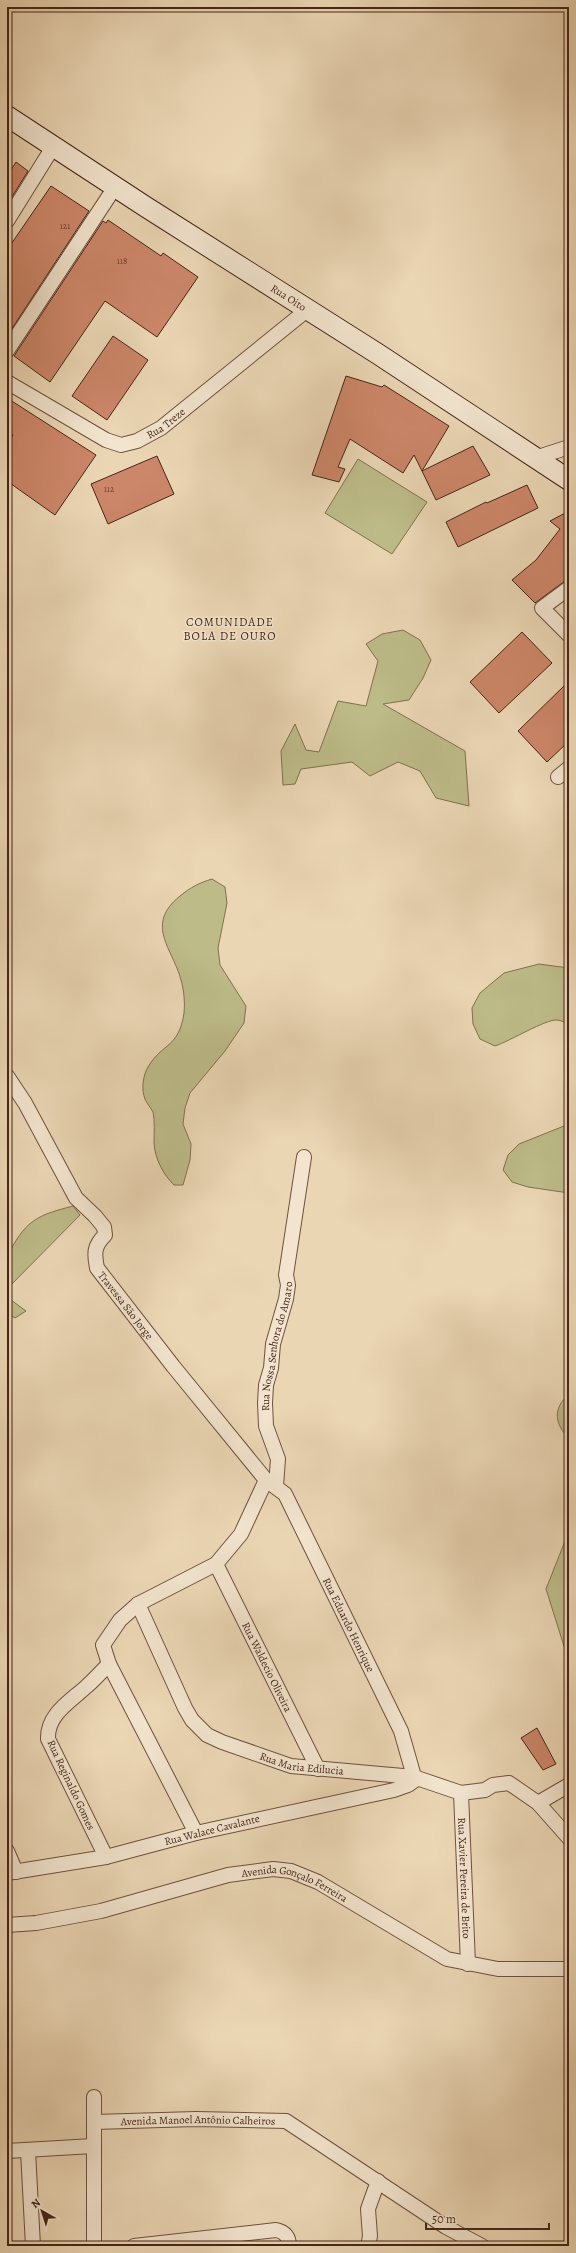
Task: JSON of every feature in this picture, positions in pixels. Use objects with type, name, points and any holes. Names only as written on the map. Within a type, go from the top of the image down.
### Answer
[{"type":"street","name":"Rua Oito","points":[[7,116],[53,148],[378,354],[569,480]]},
{"type":"street","points":[[7,221],[53,148]]},
{"type":"street","points":[[7,351],[115,187]]},
{"type":"street","name":"Rua Treze","points":[[7,382],[106,440],[121,445],[137,441],[161,428],[178,416],[307,310]]},
{"type":"street","points":[[535,458],[569,447]]},
{"type":"street","points":[[569,588],[542,608],[569,635]]},
{"type":"street","points":[[558,777],[569,768]]},
{"type":"street","name":"Travessa São Jorge","points":[[7,1076],[25,1103],[76,1198],[104,1227],[105,1235],[98,1242],[94,1253],[97,1268],[173,1366],[271,1483]]},
{"type":"street","name":"Rua Nossa Senhora do Amaro","points":[[271,1483],[278,1459],[266,1426],[266,1385],[271,1368],[273,1344],[286,1299],[288,1285],[286,1275],[304,1157]]},
{"type":"street","points":[[196,1833],[109,1664],[103,1645],[120,1620],[138,1604],[216,1564],[241,1534],[271,1483]]},
{"type":"street","name":"Rua Eduardo Henrique","points":[[271,1483],[285,1494],[401,1731],[414,1778]]},
{"type":"street","name":"Rua Waldecio Oliveira","points":[[216,1564],[318,1770]]},
{"type":"street","name":"Rua Maria Edilucia","points":[[138,1604],[185,1708],[199,1728],[207,1735],[222,1742],[291,1766],[318,1770],[414,1778],[461,1793],[485,1790],[494,1785],[509,1783],[538,1802],[569,1838]]},
{"type":"street","name":"Rua Reginaldo Gomes","points":[[106,1857],[48,1739],[48,1728],[70,1699],[87,1687],[109,1664]]},
{"type":"street","name":"Rua Walace Cavalante","points":[[12,1872],[106,1857],[196,1833],[394,1790],[408,1786],[414,1778]]},
{"type":"street","points":[[538,1802],[569,1785]]},
{"type":"street","name":"Rua Xavier Pereira de Brito","points":[[461,1793],[468,1964]]},
{"type":"street","points":[[7,1851],[12,1872]]},
{"type":"street","name":"Avenida Gonçalo Ferreira","points":[[7,1924],[36,1923],[101,1911],[228,1875],[273,1869],[291,1872],[318,1882],[447,1959],[498,1969],[569,1969]]},
{"type":"street","points":[[94,2097],[94,2246]]},
{"type":"street","name":"Avenida Manoel Antônio Calheiros","points":[[94,2122],[196,2119],[286,2121],[446,2227],[482,2246]]},
{"type":"street","points":[[7,2152],[94,2146]]},
{"type":"street","points":[[28,2151],[33,2246]]},
{"type":"street","points":[[368,2246],[370,2236],[368,2209],[378,2181]]},
{"type":"street","points":[[134,2246],[276,2230],[284,2232],[287,2236],[289,2246]]},
{"type":"shaded area","points":[[358,459],[427,502],[392,554],[325,513]]},
{"type":"shaded area","points":[[403,630],[420,640],[431,660],[423,678],[409,700],[383,704],[465,751],[469,806],[436,798],[420,771],[398,762],[370,776],[352,762],[301,769],[295,784],[283,785],[281,751],[295,724],[306,750],[319,752],[338,701],[366,706],[378,661],[366,644],[382,634]]},
{"type":"shaded area","points":[[212,879],[225,887],[227,903],[218,948],[220,965],[246,1006],[244,1023],[225,1051],[190,1093],[185,1108],[183,1124],[191,1144],[190,1160],[183,1185],[174,1185],[163,1171],[156,1155],[153,1112],[145,1099],[143,1087],[145,1074],[148,1067],[153,1059],[174,1039],[178,1033],[182,1024],[184,1013],[182,984],[164,937],[162,927],[164,917],[169,907],[180,896],[195,886]]},
{"type":"shaded area","points":[[539,964],[569,968],[569,1024],[558,1020],[545,1023],[495,1046],[480,1039],[473,1024],[472,1008],[480,993],[504,973]]},
{"type":"shaded area","points":[[569,1124],[569,1193],[528,1187],[512,1182],[503,1170],[508,1155],[519,1144]]},
{"type":"shaded area","points":[[73,1206],[80,1215],[7,1289],[7,1250],[10,1251],[22,1232],[35,1220],[51,1212]]},
{"type":"shaded area","points":[[7,1297],[26,1311],[15,1318],[7,1313]]},
{"type":"shaded area","points":[[569,1394],[569,1439],[561,1428],[557,1416],[560,1405]]},
{"type":"shaded area","points":[[569,1531],[569,1662],[546,1589]]},
{"type":"building","points":[[16,162],[28,171],[7,205],[7,176]]},
{"type":"building","points":[[51,186],[89,211],[7,336],[7,250]]},
{"type":"building","points":[[108,220],[161,256],[163,253],[198,277],[157,337],[105,301],[50,382],[14,356],[103,221],[106,223]]},
{"type":"building","points":[[113,336],[148,360],[107,420],[72,396]]},
{"type":"building","points":[[346,376],[382,387],[384,385],[449,426],[422,471],[414,455],[403,473],[350,439],[338,467],[345,469],[339,482],[312,475]]},
{"type":"building","points":[[7,398],[96,455],[55,515],[7,481],[7,444],[13,435],[7,431]]},
{"type":"building","points":[[473,446],[490,475],[436,500],[422,471]]},
{"type":"building","points":[[157,456],[174,494],[108,524],[91,484]]},
{"type":"building","points":[[527,485],[538,508],[458,547],[446,522],[486,502],[487,503]]},
{"type":"building","points":[[569,511],[569,578],[535,603],[512,580],[536,560],[560,529],[550,521]]},
{"type":"building","points":[[522,632],[552,663],[499,713],[470,682]]},
{"type":"building","points":[[569,681],[569,741],[547,762],[518,731]]},
{"type":"building","points":[[537,1728],[556,1764],[543,1770],[521,1738]]},
{"type":"district","name":"COMUNIDADE BOLA DE OURO","points":[[230,629]]}]
